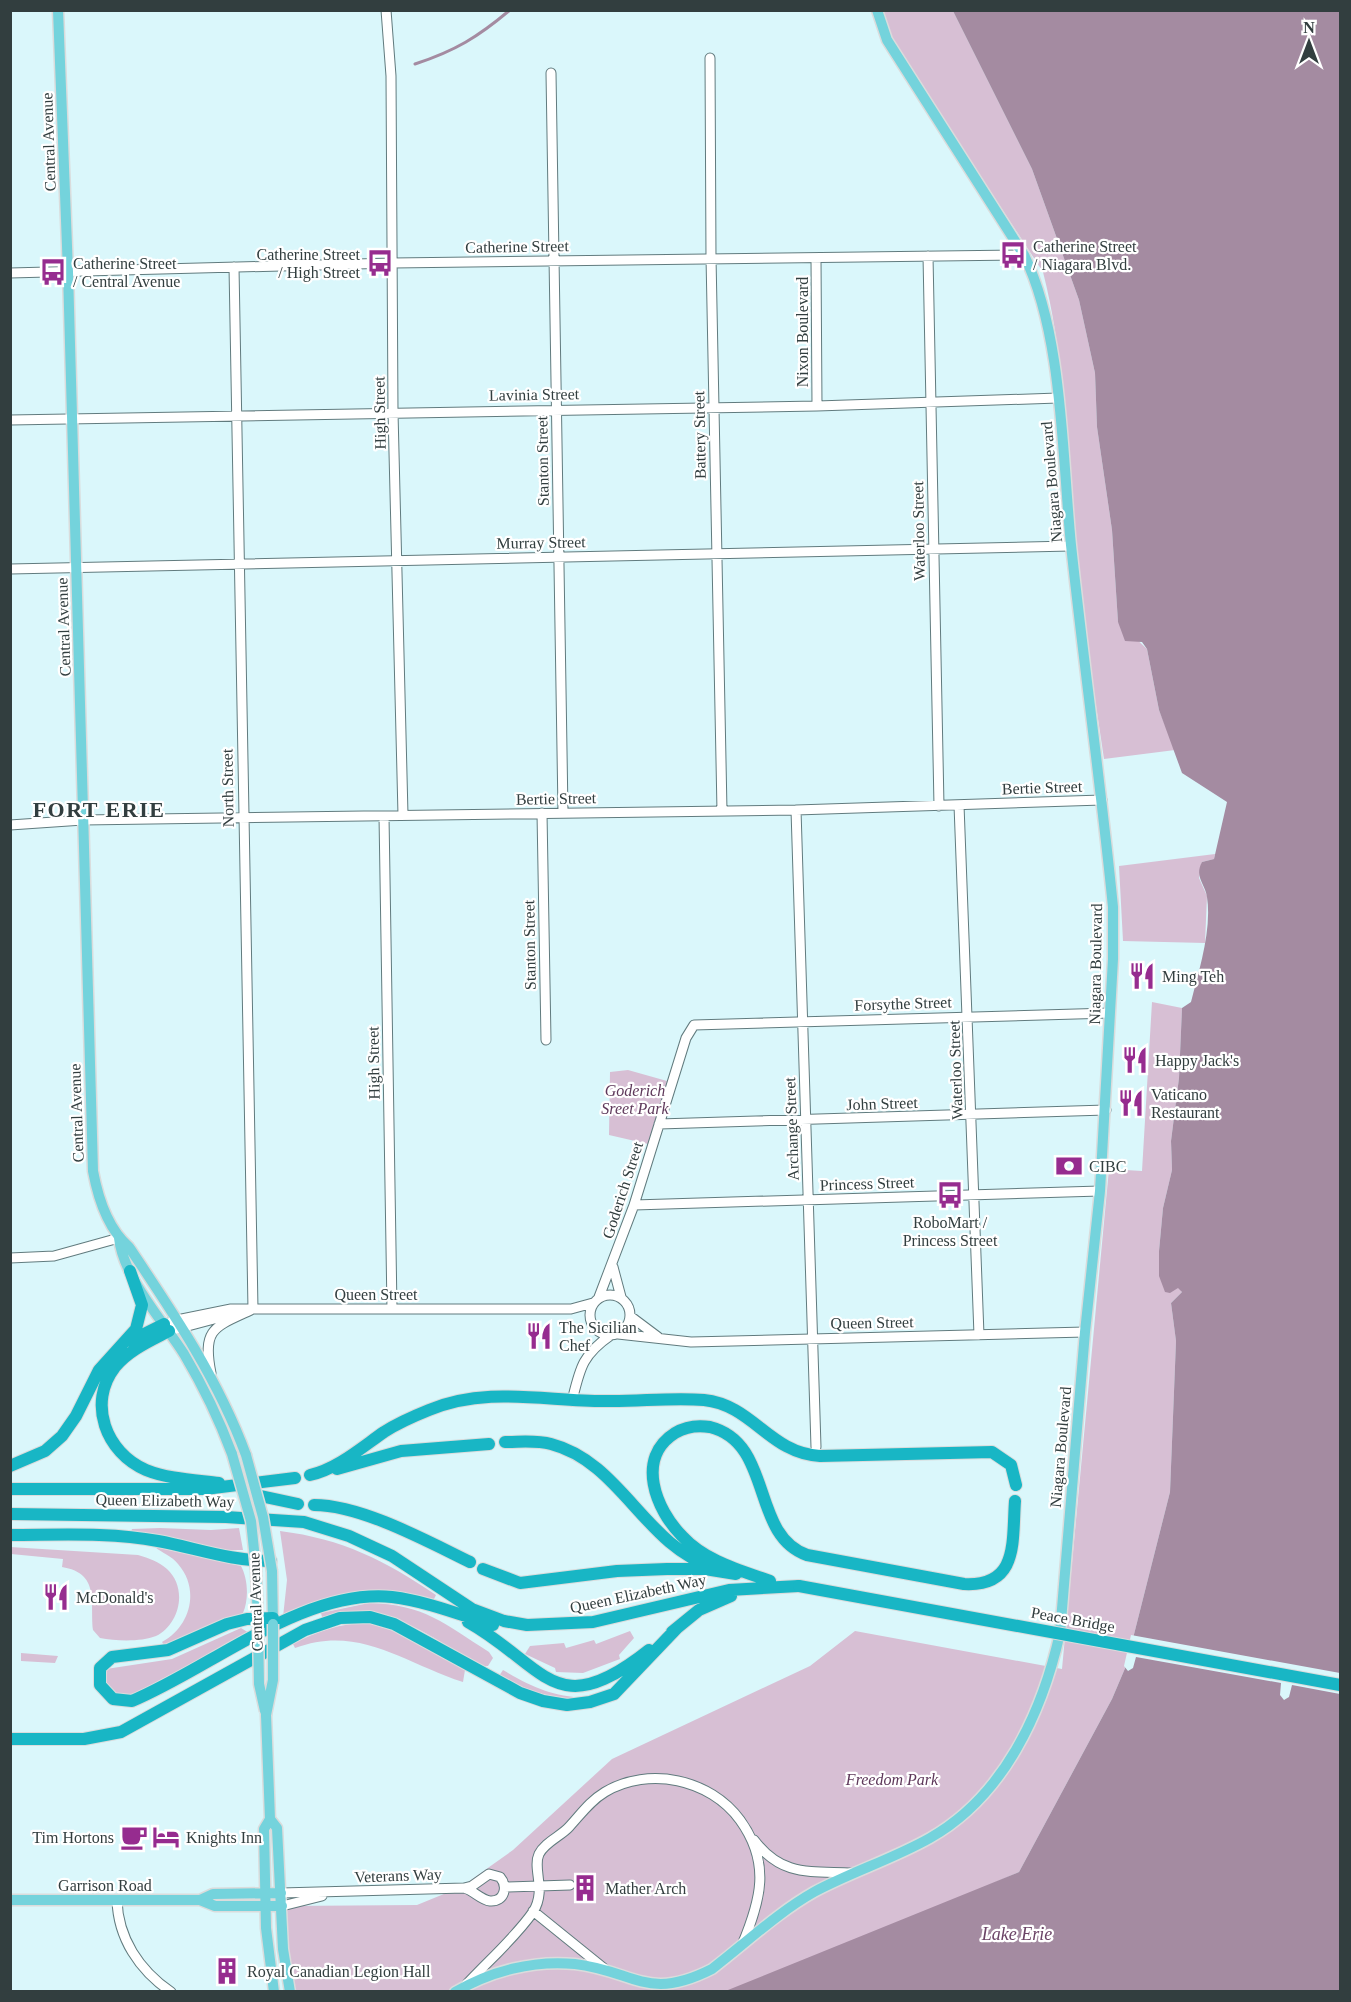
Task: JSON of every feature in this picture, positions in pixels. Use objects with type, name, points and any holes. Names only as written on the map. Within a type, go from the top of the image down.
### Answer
[{"type":"highway","points":[[10,1466],[45,1451],[62,1436],[99,1370],[136,1329],[141,1317],[142,1305],[130,1271]]},
{"type":"highway","points":[[115,1351],[166,1328]]},
{"type":"highway","points":[[166,1328],[116,1366],[107,1382],[102,1398],[105,1429],[121,1454],[146,1470],[168,1476],[235,1485]]},
{"type":"highway","points":[[489,1443],[389,1453],[315,1474],[350,1455],[386,1431],[446,1404],[501,1394],[572,1401],[690,1400],[715,1402],[742,1413],[767,1436],[786,1448],[812,1455],[992,1452],[1011,1465],[1016,1485]]},
{"type":"highway","points":[[767,1584],[707,1556],[681,1536],[668,1518],[653,1488],[652,1470],[657,1453],[670,1437],[688,1427],[699,1426],[720,1431],[736,1442],[754,1469],[780,1537],[791,1548],[807,1555],[964,1584],[982,1584],[995,1580],[1009,1563],[1015,1501]]},
{"type":"highway","points":[[506,1442],[541,1442],[576,1454],[601,1472],[676,1548],[707,1565],[734,1574]]},
{"type":"highway","points":[[205,1489],[250,1489],[295,1478]]},
{"type":"highway","name":"Queen Elizabeth Way","points":[[10,1489],[205,1489],[235,1485],[250,1489]]},
{"type":"highway","points":[[250,1489],[298,1504]]},
{"type":"highway","points":[[314,1505],[335,1506],[410,1533],[470,1562]]},
{"type":"highway","name":"Queen Elizabeth Way","points":[[10,1514],[296,1520],[370,1545],[403,1562],[460,1602],[504,1621],[526,1625],[552,1626],[612,1618],[729,1590],[767,1584],[799,1586]]},
{"type":"highway","points":[[10,1535],[135,1538],[271,1566]]},
{"type":"highway","points":[[483,1569],[520,1583],[617,1571],[705,1569],[734,1574]]},
{"type":"highway","name":"Queen Elizabeth Way","points":[[734,1574],[767,1584]]},
{"type":"highway","points":[[442,1610],[480,1630],[538,1674],[570,1685],[594,1683],[615,1675],[711,1604],[767,1584]]},
{"type":"highway","name":"Peace Bridge","points":[[799,1586],[1341,1685]]},
{"type":"highway","points":[[273,1621],[258,1623],[240,1620],[216,1628],[168,1650],[112,1657],[100,1668],[100,1685],[112,1699],[132,1701],[284,1622],[344,1599],[391,1597],[505,1629],[533,1633],[573,1630],[612,1618]]},
{"type":"highway","points":[[10,1739],[84,1739],[121,1732],[305,1630],[340,1618],[370,1617],[394,1624],[520,1693],[543,1701],[567,1705],[590,1702],[614,1694],[677,1628]]},
{"type":"main road","name":"Central Avenue","points":[[58,10],[68,272],[92,1159],[103,1209],[118,1238],[120,1252],[204,1390],[232,1454],[249,1509],[258,1623],[259,1684],[266,1715],[270,1819],[264,1829],[265,1907],[268,1959],[274,1992]]},
{"type":"main road","name":"Niagara Boulevard","points":[[460,1989],[507,1970],[541,1964],[575,1964],[644,1984],[680,1982],[712,1968],[797,1903],[929,1838],[972,1806],[1012,1756],[1034,1719],[1051,1673],[1060,1633],[1106,1110],[1113,907],[1071,546],[1058,398],[1044,304],[1038,281],[1024,255],[887,40],[877,10]]},
{"type":"main road","name":"Central Avenue","points":[[118,1238],[129,1247],[211,1375],[246,1455],[263,1517],[271,1566],[273,1680],[266,1715]]},
{"type":"main road","name":"Central Avenue","points":[[270,1819],[277,1828],[284,1958],[290,1992]]},
{"type":"main road","name":"Garrison Road","points":[[200,1900],[213,1894],[281,1893]]},
{"type":"main road","name":"Garrison Road","points":[[10,1900],[200,1900],[214,1906],[282,1906]]},
{"type":"street","name":"High Street","points":[[386,10],[391,76],[393,412],[403,815]]},
{"type":"street","name":"Battery Street","points":[[710,58],[711,257],[722,811]]},
{"type":"street","name":"Stanton Street","points":[[551,73],[563,812]]},
{"type":"street","name":"Catherine Street","points":[[10,273],[711,257],[816,259],[1024,255]]},
{"type":"street","name":"Waterloo Street","points":[[928,256],[939,806]]},
{"type":"street","name":"Nixon Boulevard","points":[[816,259],[817,406]]},
{"type":"street","name":"North Street","points":[[234,267],[253,1309]]},
{"type":"street","name":"Lavinia Street","points":[[10,420],[556,408],[817,406],[1058,398]]},
{"type":"street","name":"Murray Street","points":[[10,569],[1071,546]]},
{"type":"street","name":"Bertie Street","points":[[10,825],[83,820],[796,810],[1102,800]]},
{"type":"street","name":"Waterloo Street","points":[[959,805],[979,1335]]},
{"type":"street","name":"Archange Street","points":[[796,810],[816,1447]]},
{"type":"street","name":"Stanton Street","points":[[542,813],[546,1040]]},
{"type":"street","name":"High Street","points":[[384,816],[392,1309]]},
{"type":"street","name":"Forsythe Street","points":[[697,1025],[1110,1012]]},
{"type":"street","name":"Goderich Street","points":[[596,1300],[613,1267],[686,1038],[694,1025],[697,1025]]},
{"type":"street","name":"John Street","points":[[659,1124],[1106,1110]]},
{"type":"street","name":"Princess Street","points":[[634,1204],[1100,1191]]},
{"type":"street","points":[[10,1258],[54,1256],[118,1238]]},
{"type":"street","points":[[613,1267],[621,1297]]},
{"type":"street","points":[[572,1401],[583,1364],[591,1349],[590,1310],[596,1300],[614,1294],[621,1297],[626,1302],[630,1316],[624,1329],[591,1349]]},
{"type":"street","name":"Queen Street","points":[[166,1328],[179,1323],[253,1309],[571,1309],[596,1300]]},
{"type":"street","points":[[211,1375],[206,1346],[212,1331],[219,1325],[253,1309]]},
{"type":"street","points":[[571,1309],[601,1334],[614,1334]]},
{"type":"street","name":"Queen Street","points":[[630,1316],[660,1338]]},
{"type":"street","name":"Queen Street","points":[[614,1334],[691,1342],[1085,1332]]},
{"type":"street","name":"Niagara Boulevard","points":[[533,1911],[540,1886],[537,1861],[542,1849],[568,1828],[591,1802],[622,1784],[657,1778],[692,1784],[723,1802],[768,1858],[782,1866],[802,1870],[856,1873]]},
{"type":"street","points":[[742,1945],[755,1914],[760,1879],[754,1844],[746,1829]]},
{"type":"street","name":"Veterans Way","points":[[281,1893],[464,1888],[472,1886],[489,1874],[500,1877],[505,1887],[501,1897],[492,1901],[464,1888]]},
{"type":"street","name":"Veterans Way","points":[[505,1887],[570,1885]]},
{"type":"street","name":"Veterans Way","points":[[282,1906],[333,1893]]},
{"type":"street","points":[[117,1900],[118,1920],[127,1942],[147,1971],[171,1992]]},
{"type":"street","points":[[460,1989],[533,1911],[609,1972]]},
{"type":"green space","points":[[883,11],[953,11],[1032,169],[1079,300],[1095,373],[1097,427],[1112,530],[1118,622],[1147,649],[1159,710],[1175,750],[1104,759],[1076,561],[1064,402],[1056,337],[1043,272],[893,42]]},
{"type":"green space","points":[[1215,854],[1214,859],[1202,862],[1199,878],[1207,896],[1205,943],[1123,941],[1119,866]]},
{"type":"green space","name":"Freedom Park","points":[[1152,1002],[1182,1008],[1179,1078],[1171,1141],[1172,1170],[1163,1208],[1159,1251],[1182,1292],[1171,1303],[1176,1341],[1170,1492],[1126,1666],[1112,1699],[1019,1872],[744,1991],[295,1991],[282,1968],[286,1906],[417,1905],[461,1887],[513,1850],[612,1759],[810,1666],[855,1631],[1062,1669],[1109,1169],[1142,1171]]},
{"type":"green space","name":"Goderich Sreet Park","points":[[628,1070],[667,1081],[648,1144],[609,1135],[610,1072]]},
{"type":"green space","points":[[239,1528],[243,1550],[222,1550],[161,1535],[131,1532],[132,1529],[211,1530]]},
{"type":"green space","points":[[280,1531],[324,1539],[362,1553],[399,1571],[436,1595],[434,1599],[392,1592],[283,1617],[287,1580]]},
{"type":"green space","points":[[10,1547],[138,1555],[150,1559],[167,1569],[174,1577],[179,1595],[176,1615],[164,1630],[150,1638],[113,1640],[100,1638],[93,1630],[91,1590],[82,1575],[62,1567],[63,1559],[11,1554]]},
{"type":"green space","points":[[155,1547],[241,1566],[247,1589],[243,1613],[164,1645],[162,1642],[180,1627],[186,1617],[190,1595],[189,1584],[178,1564]]},
{"type":"green space","points":[[369,1603],[405,1607],[433,1617],[489,1652],[493,1658],[488,1666],[480,1666],[424,1632],[386,1616],[345,1613],[322,1617],[321,1613]]},
{"type":"green space","points":[[368,1623],[400,1633],[465,1670],[463,1682],[361,1643],[318,1642],[295,1648],[293,1644],[329,1629],[348,1624]]},
{"type":"green space","points":[[241,1628],[249,1633],[130,1696],[119,1696],[106,1688],[106,1669],[172,1659]]},
{"type":"green space","points":[[630,1631],[634,1638],[619,1655],[620,1659],[583,1673],[556,1672],[555,1668],[525,1654],[530,1646],[564,1643],[566,1648],[594,1640],[596,1644]]},
{"type":"green space","points":[[21,1653],[58,1656],[55,1663],[21,1661]]},
{"type":"green space","points":[[503,1670],[542,1690],[585,1698],[562,1698],[530,1690],[499,1676]]},
{"type":"water","name":"Lake Erie","points":[[953,11],[1340,11],[1340,1991],[723,1992],[1019,1872],[1112,1699],[1126,1666],[1170,1492],[1176,1341],[1171,1303],[1182,1292],[1178,1288],[1170,1293],[1165,1292],[1159,1276],[1159,1251],[1163,1208],[1172,1170],[1171,1141],[1179,1078],[1182,1008],[1191,1002],[1208,923],[1207,897],[1199,872],[1202,862],[1214,859],[1227,802],[1182,773],[1159,710],[1147,649],[1142,642],[1125,641],[1118,622],[1112,530],[1097,427],[1095,373],[1079,300],[1032,169]]},
{"type":"pier","points":[[1131,1635],[1340,1673],[1340,1694],[1292,1685],[1289,1697],[1284,1700],[1280,1695],[1281,1683],[1136,1657],[1133,1668],[1128,1671],[1124,1666]]},
{"type":"waterway","points":[[415,64],[466,42],[510,10]]},
{"type":"place","name":"Catherine Street / Niagara Blvd.","points":[[1013,255]]},
{"type":"place","name":"Catherine Street / High Street","points":[[380,263]]},
{"type":"place","name":"Catherine Street / Central Avenue","points":[[53,272]]},
{"type":"place","name":"Ming Teh","points":[[1142,976]]},
{"type":"place","name":"Happy Jack's","points":[[1135,1060]]},
{"type":"place","name":"Vaticano Restaurant","points":[[1131,1103]]},
{"type":"place","name":"CIBC","points":[[1069,1166]]},
{"type":"place","name":"RoboMart / Princess Street","points":[[950,1195]]},
{"type":"place","name":"The Sicilian Chef","points":[[539,1336]]},
{"type":"place","name":"McDonald's","points":[[56,1597]]},
{"type":"place","name":"Tim Hortons","points":[[134,1837]]},
{"type":"place","name":"Knights Inn","points":[[166,1837]]},
{"type":"place","name":"Mather Arch","points":[[585,1888]]},
{"type":"place","name":"Royal Canadian Legion Hall","points":[[227,1971]]},
{"type":"district","name":"FORT ERIE","points":[[99,809]]}]
